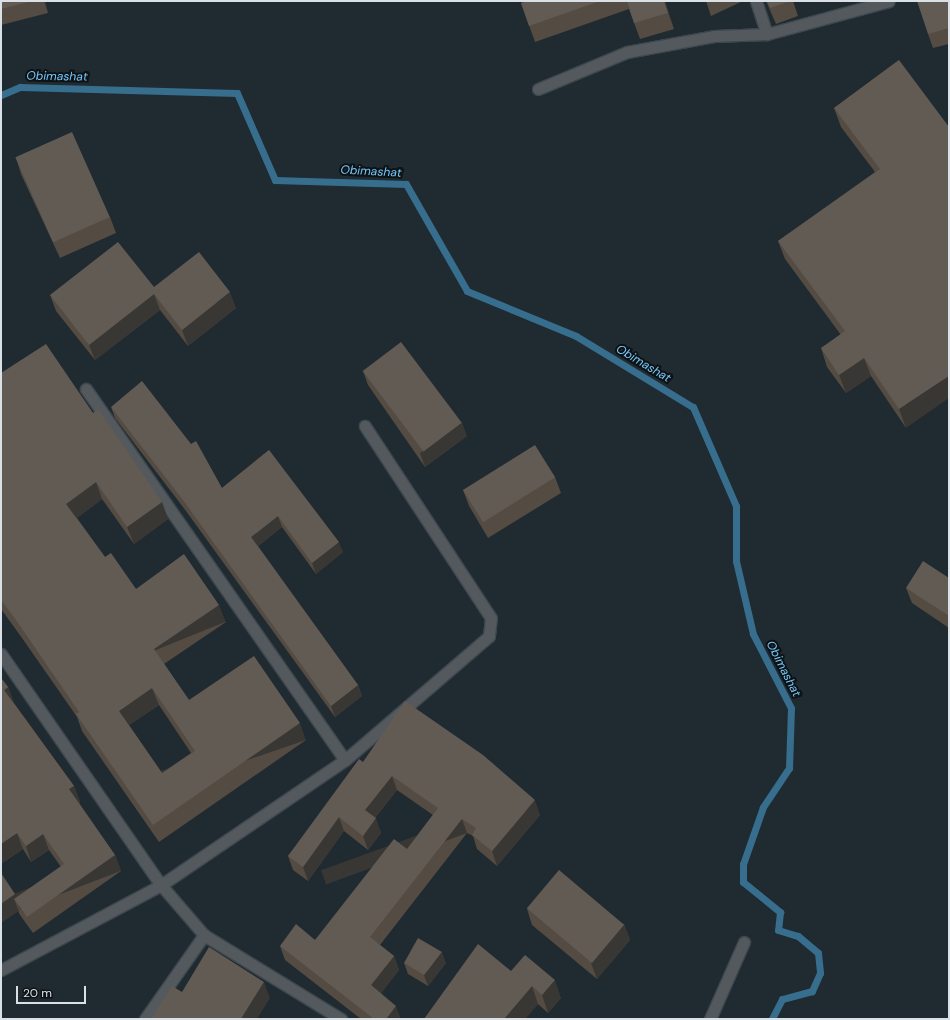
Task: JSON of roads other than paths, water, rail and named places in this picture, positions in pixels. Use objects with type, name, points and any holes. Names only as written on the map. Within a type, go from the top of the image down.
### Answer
[{"type":"street","points":[[756,1],[767,34]]},
{"type":"street","points":[[538,88],[627,52],[714,36],[767,34],[889,1]]},
{"type":"street","points":[[86,389],[345,760]]},
{"type":"street","points":[[1,970],[161,885],[345,760],[490,636],[491,618],[365,426]]},
{"type":"street","points":[[1,654],[161,885],[204,935],[340,1019]]},
{"type":"street","points":[[145,1019],[204,935]]},
{"type":"street","points":[[710,1019],[744,942]]},
{"type":"waterway","name":"Obimashat","points":[[1,95],[20,87],[237,93],[275,180],[406,184],[467,291],[576,336],[693,407],[736,506],[736,561],[753,634],[791,708],[789,768],[763,807],[743,864],[743,882],[780,912],[778,930],[798,936],[818,953],[820,973],[812,991],[782,999],[772,1019]]}]
